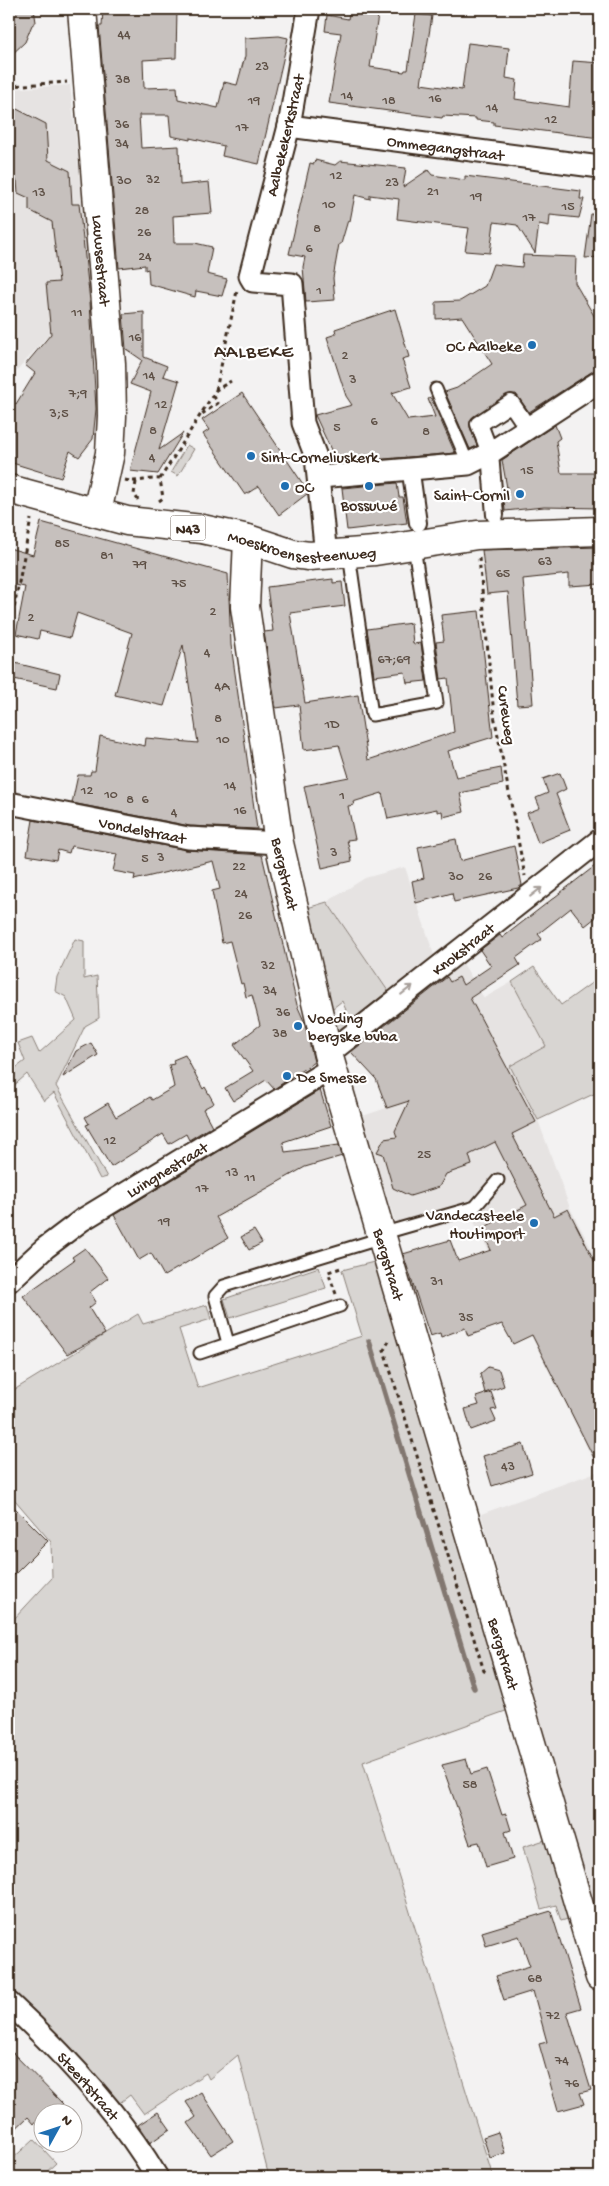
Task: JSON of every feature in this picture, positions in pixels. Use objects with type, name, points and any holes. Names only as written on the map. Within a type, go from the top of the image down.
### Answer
[{"type":"street","name":"Lauwsestraat","points":[[82,9],[111,364],[112,416],[110,453],[97,512]]},
{"type":"street","name":"Aalbekekerkstraat","points":[[252,268],[289,126],[309,9]]},
{"type":"street","name":"Ommegangstraat","points":[[289,126],[600,167]]},
{"type":"street","points":[[252,268],[253,281],[292,284],[304,423],[316,457],[337,555]]},
{"type":"street","points":[[320,477],[471,465],[600,381]]},
{"type":"street","points":[[490,453],[490,521]]},
{"type":"street","points":[[471,465],[479,470],[488,481],[489,497]]},
{"type":"street","points":[[412,473],[416,534]]},
{"type":"street","name":"Moeskroensesteenweg","points":[[9,488],[127,521],[202,529],[248,540],[293,554],[337,555],[416,534],[490,521],[600,532]]},
{"type":"street","name":"Bergstraat","points":[[248,540],[245,607],[279,843],[330,1061],[600,1977]]},
{"type":"street","name":"Vondelstraat","points":[[9,803],[188,838],[279,843]]},
{"type":"street","name":"Knokstraat","points":[[330,1061],[533,894],[600,842]]},
{"type":"street","name":"Luingnestraat","points":[[9,1280],[44,1248],[82,1220],[330,1061]]},
{"type":"street","name":"Steertstraat","points":[[9,2003],[59,2053],[102,2101],[157,2177]]},
{"type":"lane","points":[[436,389],[446,416],[454,425],[471,465]]},
{"type":"lane","points":[[337,555],[372,715],[437,703],[416,534]]},
{"type":"lane","points":[[228,1343],[215,1296],[224,1286],[475,1207],[498,1180]]},
{"type":"lane","points":[[200,1353],[340,1306]]},
{"type":"path","points":[[9,86],[88,81]]},
{"type":"path","points":[[153,505],[163,498],[160,479],[216,390],[236,292],[252,268]]},
{"type":"path","points":[[216,390],[232,381]]},
{"type":"path","points":[[201,414],[218,403],[213,395]]},
{"type":"path","points":[[141,504],[134,494],[136,482],[144,478],[160,479]]},
{"type":"path","points":[[9,655],[13,614],[36,496]]},
{"type":"path","name":"Cureweg","points":[[490,521],[494,715],[528,887],[533,894]]},
{"type":"path","points":[[340,1306],[328,1272],[344,1267]]},
{"type":"path","points":[[404,1312],[384,1350],[484,1671],[513,1682]]},
{"type":"shaded area","points":[[70,85],[101,365],[66,369],[63,355],[46,338],[9,380],[9,89]]},
{"type":"shaded area","points":[[187,445],[194,449],[178,476],[171,472]]},
{"type":"shaded area","points":[[405,867],[434,955],[388,991],[327,902],[365,878]]},
{"type":"shaded area","points":[[327,902],[388,991],[334,1034],[329,1022],[346,1010],[342,1001],[328,1012],[304,909]]},
{"type":"shaded area","points":[[75,939],[84,941],[84,979],[97,976],[99,1018],[85,1026],[56,1086],[107,1177],[100,1179],[54,1093],[44,1101],[27,1074],[9,1090],[9,1073],[25,1061],[18,1043],[32,1038],[39,1053],[76,1020],[66,997],[55,991],[57,977]]},
{"type":"shaded area","points":[[461,960],[484,998],[512,982],[546,1046],[510,1066],[538,1120],[570,1208],[600,1265],[600,1932],[481,1514],[599,1471],[472,1218],[400,1236],[360,1117],[436,1091],[429,1044],[403,1004]]},
{"type":"shaded area","points":[[534,967],[561,1005],[600,977],[600,1091],[538,1120],[510,1066],[546,1046],[512,982]]},
{"type":"shaded area","points":[[378,1261],[514,1708],[363,1762],[493,2177],[269,2177],[238,2055],[209,2079],[206,2073],[144,2114],[130,2095],[113,2108],[23,2004],[9,1992],[9,1617],[13,1620],[52,1578],[51,1542],[9,1493],[9,1393],[138,1314],[143,1324],[207,1305],[211,1319],[179,1329],[198,1388],[362,1336],[342,1270]]},
{"type":"shaded area","points":[[319,1267],[326,1288],[230,1318],[224,1299]]},
{"type":"shaded area","points":[[554,1837],[578,1916],[561,1921],[556,1905],[541,1909],[523,1847]]},
{"type":"shaded area","points":[[32,2141],[32,2154],[48,2154],[56,2163],[41,2177],[9,2177],[9,2162]]},
{"type":"building","points":[[9,9],[34,9],[36,22],[32,25],[25,42],[9,57]]},
{"type":"building","points":[[103,9],[177,9],[176,58],[143,60],[144,88],[177,87],[178,99],[218,108],[224,82],[237,85],[245,56],[245,38],[279,36],[288,38],[259,164],[222,156],[224,146],[190,138],[190,140],[171,136],[169,115],[139,115],[141,148],[179,146],[180,185],[209,182],[212,213],[173,216],[174,243],[195,243],[212,247],[207,274],[227,279],[222,296],[196,291],[195,297],[149,284],[148,269],[145,270],[145,265],[119,268],[99,26],[102,26]]},
{"type":"building","points":[[350,9],[379,9],[370,67],[404,72],[408,70],[416,14],[432,16],[421,84],[462,90],[468,43],[509,48],[506,78],[517,80],[515,99],[569,107],[573,61],[600,63],[600,138],[494,125],[494,122],[476,120],[476,118],[443,116],[442,118],[329,103],[341,33],[325,31],[327,15],[348,19]]},
{"type":"building","points":[[9,105],[46,124],[48,160],[70,171],[72,204],[79,204],[90,301],[96,409],[93,439],[79,457],[70,451],[61,478],[9,462],[9,399],[16,404],[35,373],[25,365],[51,334],[46,283],[59,282],[52,222],[29,210],[29,198],[18,193],[17,181],[9,176]]},
{"type":"building","points":[[315,160],[335,165],[340,161],[406,168],[403,187],[428,170],[432,175],[465,180],[465,176],[581,191],[580,199],[584,199],[579,218],[550,215],[549,226],[539,224],[535,253],[517,225],[494,222],[490,253],[465,251],[469,228],[397,219],[399,199],[370,195],[370,199],[355,195],[350,221],[348,220],[341,244],[339,244],[333,278],[335,300],[306,302],[303,267],[305,257],[289,254],[310,163],[314,164]]},
{"type":"building","points":[[591,214],[600,215],[600,257],[585,258]]},
{"type":"building","name":"OC Aalbeke","points":[[523,255],[576,257],[575,283],[600,326],[600,369],[593,371],[529,412],[516,394],[506,395],[471,419],[470,427],[477,446],[470,449],[445,392],[457,388],[492,364],[462,317],[436,319],[436,302],[460,301],[485,286],[493,264],[522,267]]},
{"type":"building","points":[[395,309],[409,357],[402,359],[411,387],[392,393],[408,420],[435,417],[428,399],[431,398],[455,453],[337,463],[315,415],[352,405],[346,396],[327,337],[336,334],[335,329]]},
{"type":"building","points":[[144,312],[144,357],[167,366],[163,376],[179,381],[159,450],[183,433],[158,474],[130,471],[151,392],[130,384],[142,360],[126,349],[123,314]]},
{"type":"building","name":"Sint-Corneliuskerk","points":[[242,393],[307,490],[307,494],[279,515],[259,486],[245,495],[203,434],[209,430],[202,420]]},
{"type":"building","points":[[555,425],[560,438],[556,441],[561,473],[600,473],[600,508],[544,507],[505,511],[503,488],[507,488],[502,460]]},
{"type":"building","points":[[397,483],[399,497],[403,497],[407,523],[347,530],[342,488]]},
{"type":"building","points":[[41,522],[228,574],[231,645],[257,829],[190,826],[72,803],[78,775],[90,775],[91,771],[95,771],[100,736],[145,746],[146,738],[198,743],[183,645],[164,706],[115,695],[132,633],[77,613],[70,638],[40,631],[38,639],[16,634],[25,587],[9,584],[9,548],[33,555]]},
{"type":"building","points":[[600,547],[600,584],[569,586],[569,574],[523,579],[533,704],[517,705],[508,592],[487,594],[482,550]]},
{"type":"building","points":[[333,579],[333,583],[342,582],[345,606],[290,613],[305,703],[358,695],[368,760],[454,732],[448,678],[441,679],[436,642],[444,641],[441,615],[479,611],[493,737],[448,751],[456,777],[501,768],[503,784],[460,793],[464,812],[443,817],[442,811],[437,812],[437,809],[388,819],[382,793],[353,802],[354,805],[348,806],[355,839],[347,840],[352,861],[322,868],[304,786],[349,777],[339,745],[304,750],[299,705],[276,708],[264,632],[273,631],[267,587]]},
{"type":"building","points":[[411,623],[413,644],[421,643],[426,681],[407,683],[405,672],[374,676],[367,629]]},
{"type":"building","points":[[11,662],[60,674],[57,688],[9,678]]},
{"type":"building","points":[[560,773],[566,789],[556,794],[570,830],[538,843],[527,813],[540,808],[536,798],[548,793],[543,779]]},
{"type":"building","points":[[33,820],[186,850],[262,855],[297,1005],[304,1021],[314,1062],[274,1089],[266,1080],[233,1101],[225,1088],[253,1071],[234,1045],[260,1025],[252,995],[246,997],[243,983],[241,984],[230,941],[222,943],[212,891],[220,889],[213,861],[134,880],[135,875],[113,871],[117,854],[71,846],[69,853],[58,850],[56,860],[27,855]]},
{"type":"building","points":[[456,839],[460,861],[514,846],[522,885],[518,888],[454,902],[452,893],[416,903],[412,881],[424,878],[418,847]]},
{"type":"building","points":[[600,862],[600,914],[585,926],[571,908],[538,934],[542,939],[516,958],[520,965],[470,998],[536,1122],[512,1134],[554,1216],[568,1209],[600,1272],[600,1470],[532,1335],[513,1344],[502,1324],[468,1336],[465,1328],[441,1337],[440,1333],[430,1336],[403,1254],[450,1240],[458,1261],[491,1250],[481,1229],[527,1205],[495,1142],[469,1155],[472,1165],[446,1174],[439,1187],[410,1196],[393,1188],[383,1154],[377,1152],[384,1139],[397,1137],[395,1131],[409,1101],[387,1108],[376,1079],[351,1052],[447,977],[450,982],[459,977],[463,985],[491,966],[480,950],[500,935],[502,938]]},
{"type":"building","points":[[91,1043],[98,1055],[63,1077],[76,1051]]},
{"type":"building","points":[[185,1055],[203,1089],[205,1087],[214,1103],[203,1109],[212,1126],[189,1140],[186,1134],[169,1144],[163,1134],[111,1167],[86,1125],[89,1124],[85,1117],[108,1103],[116,1117],[150,1097],[152,1100],[174,1087],[169,1065],[174,1064],[173,1060]]},
{"type":"building","points":[[320,1090],[331,1126],[283,1142],[285,1152],[339,1145],[342,1156],[305,1167],[216,1217],[228,1238],[164,1276],[151,1253],[139,1260],[114,1215]]},
{"type":"building","points":[[254,1230],[262,1243],[249,1250],[241,1237]]},
{"type":"building","points":[[85,1248],[108,1278],[90,1292],[96,1302],[89,1308],[105,1334],[67,1354],[23,1296],[74,1260],[72,1257]]},
{"type":"building","points":[[488,1367],[499,1370],[504,1386],[485,1393],[480,1374]]},
{"type":"building","points":[[491,1392],[497,1409],[491,1410],[496,1421],[471,1430],[465,1409],[479,1405],[476,1397]]},
{"type":"building","points":[[523,1444],[532,1473],[492,1486],[483,1456]]},
{"type":"building","points":[[9,1502],[48,1541],[9,1580]]},
{"type":"building","points":[[466,1759],[471,1774],[487,1769],[502,1815],[506,1814],[511,1830],[505,1832],[513,1859],[486,1867],[479,1842],[470,1844],[442,1765]]},
{"type":"building","points":[[551,1911],[581,2008],[567,2012],[591,2090],[580,2093],[584,2104],[558,2111],[539,2044],[547,2042],[533,1991],[504,2000],[496,1976],[530,1966],[519,1936],[486,1946],[482,1932]]},
{"type":"building","points":[[9,2049],[63,2104],[32,2104],[32,2122],[28,2117],[9,2135]]},
{"type":"building","points":[[201,2092],[233,2141],[211,2155],[188,2123],[196,2117],[186,2102]]},
{"type":"building","points":[[158,2112],[170,2129],[150,2143],[138,2125]]},
{"type":"building","points":[[498,2132],[505,2153],[490,2158],[483,2137]]},
{"type":"waterway","points":[[369,1341],[474,1688]]},
{"type":"place","name":"OC Aalbeke","points":[[532,345]]},
{"type":"place","name":"Sint-Corneliuskerk","points":[[251,456]]},
{"type":"place","name":"OC","points":[[285,486]]},
{"type":"place","name":"Bossuwé","points":[[369,486]]},
{"type":"place","name":"Saint-Cornil","points":[[520,494]]},
{"type":"place","name":"Voeding bergske bvba","points":[[298,1026]]},
{"type":"place","name":"De Smesse","points":[[287,1076]]},
{"type":"place","name":"Vandecasteele Houtimport","points":[[534,1223]]},
{"type":"district","name":"AALBEKE","points":[[254,350]]}]
